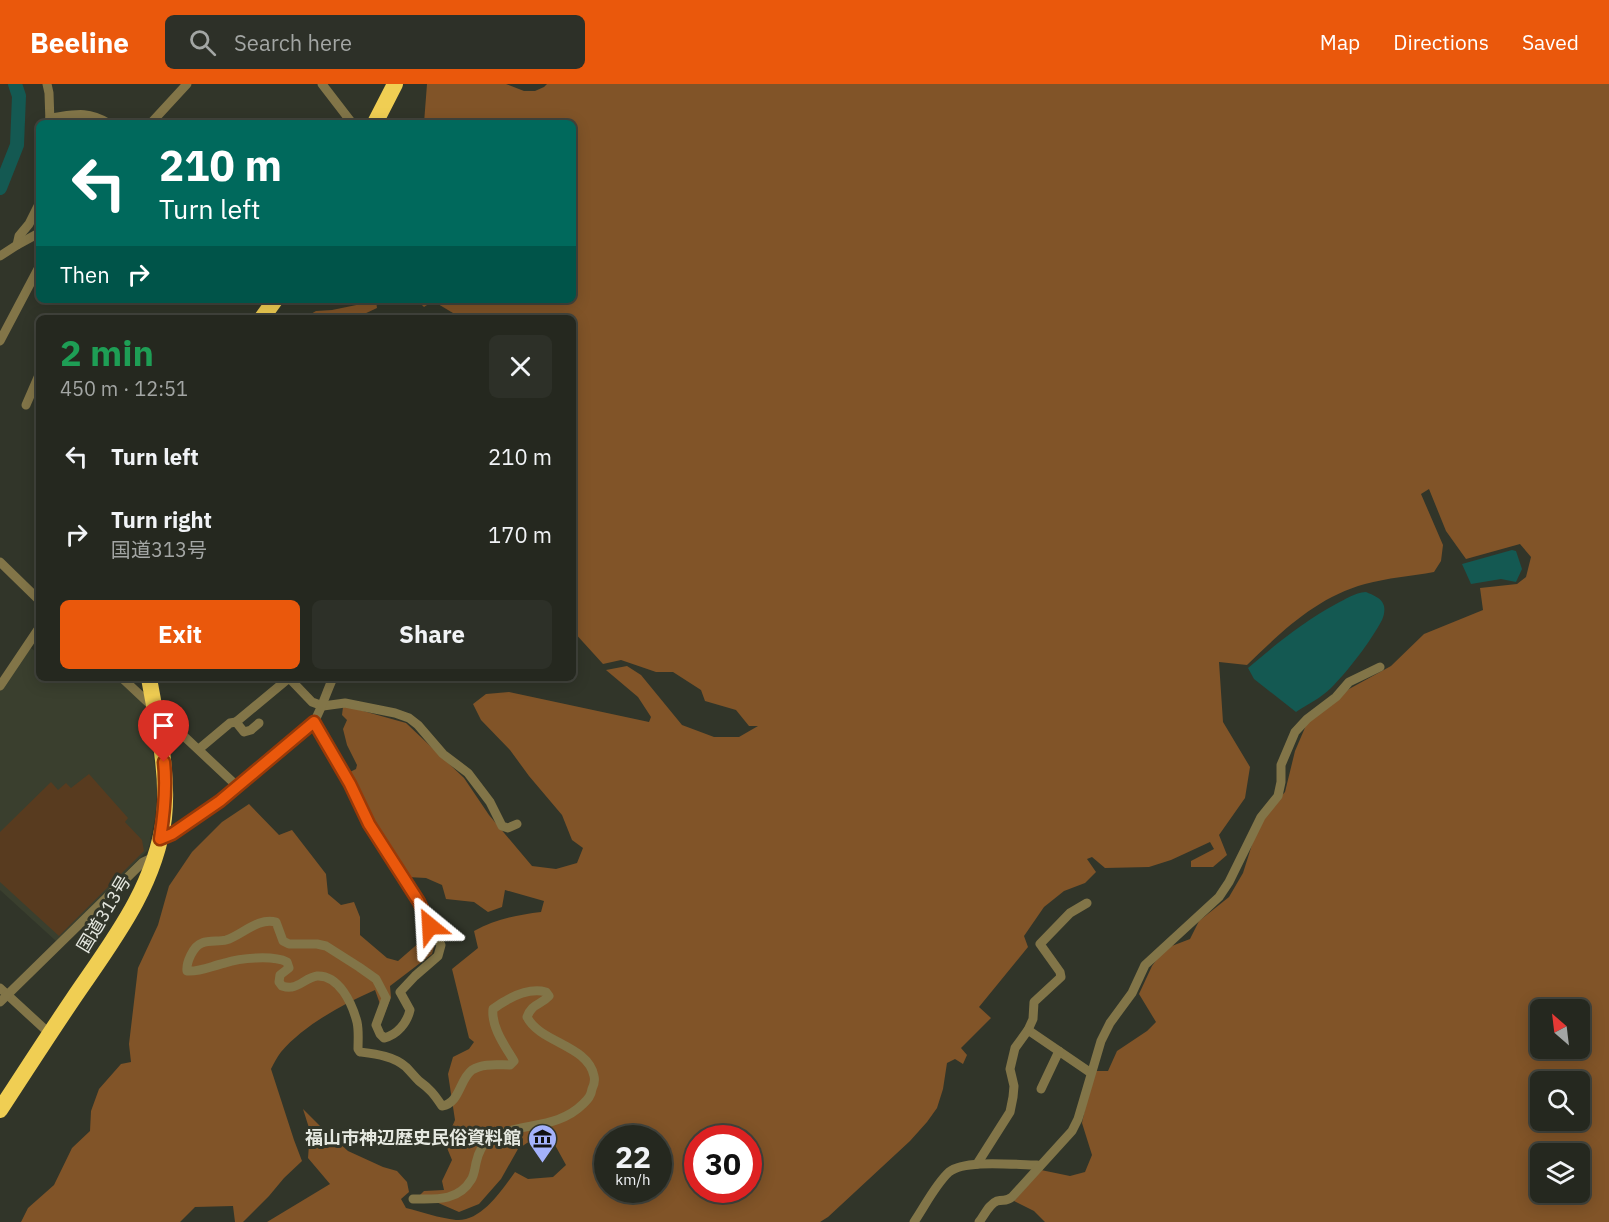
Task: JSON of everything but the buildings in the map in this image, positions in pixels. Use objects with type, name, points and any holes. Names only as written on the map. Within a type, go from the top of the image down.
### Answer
[{"type":"highway","points":[[377,120],[395,84]]},
{"type":"highway","name":"国道313号","points":[[0,1110],[5,1095],[50,1034],[125,922],[146,885],[156,856],[165,808],[165,775],[150,681]]},
{"type":"street","points":[[46,84],[49,93],[50,120],[84,114],[103,120]]},
{"type":"street","points":[[153,120],[187,84]]},
{"type":"street","points":[[322,84],[350,120]]},
{"type":"street","points":[[17,245],[19,236],[29,224],[36,210]]},
{"type":"street","points":[[0,256],[36,235]]},
{"type":"street","points":[[0,341],[36,273]]},
{"type":"street","points":[[26,405],[36,382]]},
{"type":"street","points":[[0,562],[36,597]]},
{"type":"street","points":[[0,686],[36,632]]},
{"type":"street","points":[[980,1222],[992,1205],[1007,1201],[1072,1131],[1078,1119],[1101,1041],[1110,1023],[1132,993],[1144,965],[1219,897],[1229,882],[1256,826],[1278,796],[1281,765],[1295,732],[1307,719],[1336,697],[1349,682],[1380,666]]},
{"type":"street","points":[[125,681],[237,786]]},
{"type":"street","points":[[199,749],[285,681]]},
{"type":"street","points":[[292,681],[312,702],[323,706],[345,704],[395,713],[409,718],[439,750],[472,777],[490,802],[502,826],[508,828],[517,824]]},
{"type":"street","points":[[160,839],[172,834],[220,801],[314,722],[323,706],[332,681]]},
{"type":"street","points":[[236,722],[244,732],[251,730],[259,723]]},
{"type":"street","points":[[314,722],[350,784],[369,824],[419,902],[441,945],[438,956],[400,992],[410,1010],[408,1017],[400,1029],[384,1038],[376,1025],[386,998],[376,979],[326,946],[289,944],[283,941],[276,922],[270,921],[252,927],[227,940],[201,943],[195,948],[186,966],[187,971],[208,969],[226,962],[258,958],[280,959],[288,962],[289,968],[280,975],[279,982],[282,986],[292,987],[314,976],[325,977],[339,985],[350,1003],[357,1022],[360,1052],[397,1060],[430,1088],[442,1106],[453,1100],[472,1070],[487,1064],[510,1065],[514,1061],[495,1027],[493,1009],[518,994],[538,990],[546,992],[549,996],[529,1009],[526,1017],[536,1029],[582,1057],[591,1066],[595,1078],[591,1096],[579,1108],[561,1119],[500,1134],[487,1141],[479,1152],[472,1180],[460,1191],[447,1199],[413,1199]]},
{"type":"street","points":[[50,1034],[2,995],[143,862],[156,856]]},
{"type":"street","points":[[977,1164],[1010,1112],[1014,1086],[1010,1069],[1015,1048],[1033,1019],[1034,1002],[1061,977],[1060,972],[1040,944],[1070,913],[1087,903]]},
{"type":"street","points":[[1028,1030],[1091,1073]]},
{"type":"street","points":[[1041,1089],[1059,1051]]},
{"type":"street","points":[[914,1222],[943,1179],[959,1167],[977,1164],[1037,1165],[1039,1167]]},
{"type":"shaded area","points":[[427,84],[506,84],[524,91],[535,91],[547,84],[1609,84],[1609,1222],[1045,1222],[1034,1211],[1014,1201],[1041,1170],[1070,1176],[1085,1172],[1092,1155],[1082,1123],[1093,1071],[1108,1071],[1117,1051],[1147,1031],[1156,1022],[1139,994],[1152,966],[1164,949],[1190,939],[1199,921],[1229,897],[1243,873],[1256,832],[1267,811],[1285,792],[1295,751],[1307,723],[1349,689],[1391,666],[1424,634],[1483,610],[1480,588],[1517,584],[1526,577],[1531,557],[1520,544],[1466,559],[1446,531],[1429,489],[1421,494],[1443,545],[1441,561],[1434,572],[1373,582],[1331,597],[1301,617],[1247,665],[1219,662],[1223,722],[1250,767],[1245,798],[1219,835],[1227,855],[1213,867],[1191,867],[1191,861],[1214,849],[1210,842],[1171,860],[1149,867],[1105,868],[1092,857],[1087,859],[1096,872],[1085,883],[1064,891],[1044,907],[1024,936],[1028,947],[979,1007],[991,1018],[961,1048],[967,1055],[963,1064],[955,1059],[947,1063],[937,1108],[927,1122],[910,1141],[828,1217],[820,1222],[267,1222],[330,1184],[308,1158],[310,1131],[303,1109],[348,1151],[397,1171],[407,1182],[409,1192],[401,1199],[406,1208],[443,1218],[456,1220],[474,1216],[490,1204],[515,1172],[528,1179],[553,1177],[566,1165],[550,1136],[530,1141],[518,1149],[501,1179],[479,1204],[459,1212],[420,1195],[424,1191],[444,1190],[442,1181],[452,1160],[445,1143],[455,1120],[448,1074],[453,1057],[469,1049],[474,1042],[469,1038],[452,969],[478,948],[474,931],[506,918],[541,912],[544,901],[505,890],[502,907],[488,912],[474,902],[446,899],[442,885],[426,878],[407,877],[375,829],[348,773],[356,769],[357,765],[347,745],[343,729],[347,720],[342,715],[343,707],[406,723],[464,778],[489,815],[532,866],[556,869],[577,863],[583,848],[572,840],[562,815],[510,750],[481,720],[473,704],[486,694],[509,692],[649,722],[651,717],[638,697],[606,670],[627,666],[641,675],[682,725],[714,737],[739,737],[758,726],[749,726],[736,710],[705,701],[701,690],[673,672],[656,672],[621,660],[603,664],[576,634],[576,315],[456,315],[436,303],[576,303],[576,120],[424,120]]},
{"type":"shaded area","points":[[366,303],[376,303],[377,308],[362,315],[309,315],[316,311]]},
{"type":"shaded area","points":[[28,646],[36,652],[36,681],[122,681],[146,703],[157,794],[155,818],[148,850],[56,941],[0,890],[0,687]]},
{"type":"shaded area","points":[[89,774],[128,818],[125,822],[142,840],[144,851],[59,936],[0,882],[0,832],[51,782],[58,790],[66,783],[71,788]]},
{"type":"shaded area","points":[[249,804],[279,835],[292,830],[326,874],[328,894],[341,905],[354,902],[360,917],[360,935],[387,958],[398,961],[429,934],[435,944],[432,954],[390,986],[391,997],[384,1015],[375,990],[312,1024],[290,1042],[280,1054],[271,1069],[302,1161],[243,1222],[235,1222],[233,1206],[195,1207],[180,1222],[21,1222],[28,1208],[54,1185],[72,1148],[90,1131],[91,1111],[99,1089],[121,1064],[131,1062],[129,1044],[138,968],[158,925],[169,886],[192,852],[222,822]]},
{"type":"water","points":[[1512,550],[1516,551],[1522,569],[1516,582],[1501,579],[1471,584],[1462,564]]},
{"type":"water","points":[[1366,592],[1383,603],[1383,618],[1352,665],[1323,695],[1296,712],[1254,679],[1248,668],[1279,642],[1350,596]]},
{"type":"waterway","points":[[0,188],[17,145],[19,96],[15,84]]},
{"type":"place","name":"福山市神辺歴史民俗資料館","points":[[542,1164]]},
{"type":"route","points":[[164,762],[164,818],[160,839],[172,834],[220,801],[314,722],[350,784],[369,824],[419,902],[430,926]]}]
